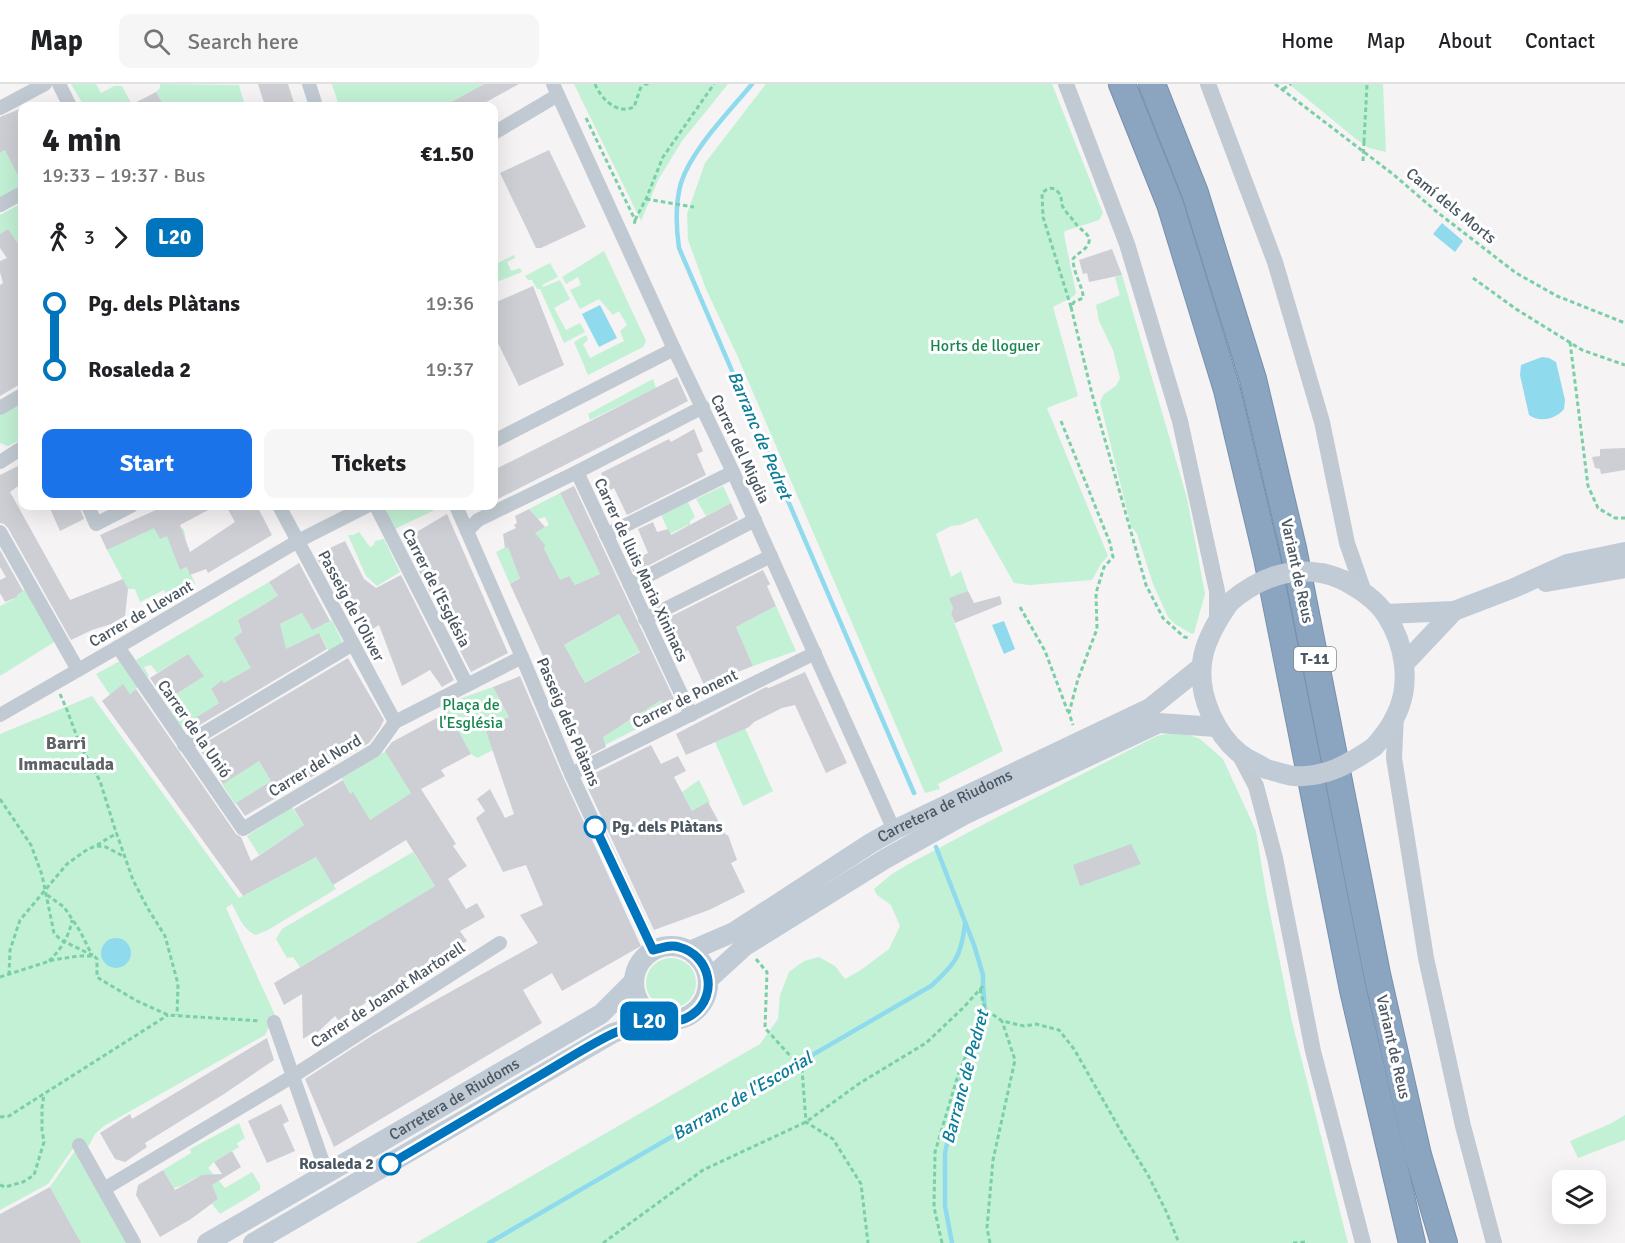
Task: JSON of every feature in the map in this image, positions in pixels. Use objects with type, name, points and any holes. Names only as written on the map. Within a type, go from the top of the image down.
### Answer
[{"type":"highway","name":"Variant de Reus","points":[[1122,84],[1170,204],[1227,390],[1267,558],[1353,990],[1412,1243]]},
{"type":"highway","name":"Variant de Reus","points":[[1152,84],[1196,193],[1253,379],[1293,548],[1377,974],[1418,1155],[1444,1243]]},
{"type":"main road","points":[[1386,614],[1454,611],[1514,588],[1567,564],[1625,547]]},
{"type":"main road","points":[[1567,564],[1623,564]]},
{"type":"main road","points":[[1514,588],[1623,564]]},
{"type":"main road","points":[[1300,571],[1321,573],[1343,580],[1364,592],[1386,614],[1397,637],[1405,663],[1404,689],[1396,715],[1386,732],[1374,747],[1353,762],[1333,771],[1313,775],[1293,776],[1266,769],[1238,753],[1216,727],[1204,700],[1200,683],[1207,642],[1230,602],[1259,582],[1282,573],[1300,571]]},
{"type":"main road","points":[[1405,663],[1454,611]]},
{"type":"main road","name":"Carretera de Riudoms","points":[[690,951],[734,932],[894,830],[1150,708],[1201,667]]},
{"type":"main road","name":"Carretera de Riudoms","points":[[709,979],[745,946],[885,859],[964,815],[1159,723],[1216,727]]},
{"type":"main road","points":[[669,945],[690,951],[704,964],[709,979],[707,994],[702,1006],[692,1015],[680,1020],[670,1021],[657,1018],[641,1007],[635,996],[633,982],[636,969],[643,958],[653,950],[669,945]]},
{"type":"main road","name":"Carretera de Riudoms","points":[[207,1243],[601,1014],[633,982]]},
{"type":"main road","name":"Carretera de Riudoms","points":[[253,1243],[613,1033],[657,1018]]},
{"type":"street","points":[[0,108],[45,84]]},
{"type":"street","points":[[59,84],[68,102]]},
{"type":"street","points":[[309,84],[315,102]]},
{"type":"street","points":[[1066,84],[1127,244],[1180,421],[1217,591],[1217,621]]},
{"type":"street","points":[[1208,84],[1275,262],[1322,422],[1347,543],[1364,592]]},
{"type":"street","points":[[498,130],[555,90]]},
{"type":"street","name":"Carrer del Migdia","points":[[555,90],[755,520],[894,830]]},
{"type":"street","points":[[0,205],[18,195]]},
{"type":"street","points":[[498,435],[674,349]]},
{"type":"street","points":[[0,408],[18,397]]},
{"type":"street","points":[[466,531],[478,520],[703,407]]},
{"type":"street","points":[[1,460],[18,450]]},
{"type":"street","name":"Carrer de lluis Maria Xininacs","points":[[577,472],[691,715]]},
{"type":"street","points":[[606,536],[733,472]]},
{"type":"street","points":[[89,510],[96,524],[123,510]]},
{"type":"street","name":"Passeig de l'Oliver","points":[[281,510],[395,722]]},
{"type":"street","name":"Carrer de Llevant","points":[[0,715],[118,648],[297,541],[359,510]]},
{"type":"street","name":"Carrer de l'Església","points":[[378,510],[467,685]]},
{"type":"street","name":"Passeig dels Plàtans","points":[[458,510],[571,774],[653,950]]},
{"type":"street","points":[[630,585],[755,520]]},
{"type":"street","points":[[0,532],[78,670]]},
{"type":"street","points":[[645,619],[771,556]]},
{"type":"street","points":[[184,745],[353,644]]},
{"type":"street","name":"Carrer de la Unió","points":[[118,648],[243,829]]},
{"type":"street","name":"Carrer de Ponent","points":[[571,774],[815,653]]},
{"type":"street","points":[[395,722],[522,657]]},
{"type":"street","points":[[1396,715],[1394,758],[1426,958],[1463,1126],[1494,1243]]},
{"type":"street","name":"Carrer del Nord","points":[[243,829],[375,750],[395,722]]},
{"type":"street","points":[[1238,753],[1256,786],[1275,858],[1313,1051],[1363,1243]]},
{"type":"street","name":"Carrer de Joanot Martorell","points":[[104,1189],[293,1076],[500,943]]},
{"type":"street","points":[[274,1022],[327,1174]]},
{"type":"street","points":[[79,1145],[134,1243]]},
{"type":"path","points":[[595,84],[608,103],[626,110],[634,107],[643,84],[650,84]]},
{"type":"path","points":[[635,220],[663,157],[714,84]]},
{"type":"path","name":"Camí dels Morts","points":[[1275,84],[1394,175],[1437,212],[1516,273],[1557,296],[1625,323]]},
{"type":"path","points":[[1283,89],[1291,84]]},
{"type":"path","points":[[1364,161],[1367,84]]},
{"type":"path","points":[[1071,307],[1074,302],[1083,298],[1084,293],[1074,270],[1073,259],[1089,242],[1088,236],[1064,209],[1062,197],[1058,191],[1050,188],[1045,190],[1042,197],[1043,217],[1071,307],[1092,394],[1146,585],[1162,618],[1184,637],[1207,642]]},
{"type":"path","points":[[646,199],[694,207]]},
{"type":"path","points":[[1473,278],[1516,309],[1582,350],[1625,365]]},
{"type":"path","points":[[1570,342],[1588,486],[1598,508],[1615,518],[1625,518]]},
{"type":"path","points":[[1061,421],[1110,543],[1113,557],[1104,567],[1096,593],[1097,629],[1078,679],[1069,713]]},
{"type":"path","points":[[1020,607],[1045,651],[1078,741]]},
{"type":"path","points":[[54,684],[80,745],[100,781],[133,880],[165,936],[178,984],[177,1015]]},
{"type":"path","points":[[0,799],[31,845],[42,875],[54,933],[64,942],[93,955]]},
{"type":"path","points":[[9,975],[10,950],[20,920],[46,893],[67,864],[117,833]]},
{"type":"path","points":[[96,846],[106,847],[125,857]]},
{"type":"path","points":[[46,893],[64,907],[97,959],[97,977],[137,1001],[168,1015],[274,1022]]},
{"type":"path","points":[[47,962],[58,952],[64,942],[72,919]]},
{"type":"path","points":[[745,946],[767,972],[765,1028],[802,1069],[806,1122]]},
{"type":"path","points":[[0,977],[47,962],[93,955]]},
{"type":"path","points":[[603,1243],[703,1170],[806,1122],[860,1083],[926,1043],[963,1008],[981,987],[985,1009],[1002,1021],[1023,1026],[1036,1024],[1059,1030],[1074,1049],[1148,1175],[1166,1210],[1179,1243]]},
{"type":"path","points":[[942,1243],[934,1207],[935,1152],[958,1076],[985,1009]]},
{"type":"path","points":[[0,1117],[9,1116],[168,1015]]},
{"type":"path","points":[[990,1243],[987,1228],[993,1160],[1015,1060],[1002,1021]]},
{"type":"path","points":[[0,1185],[5,1187],[24,1182],[34,1175],[44,1142],[42,1108],[45,1092]]},
{"type":"path","points":[[30,1102],[37,1103],[42,1108]]},
{"type":"path","points":[[806,1122],[833,1139],[861,1184],[868,1243]]},
{"type":"path","points":[[1293,1243],[1306,1243]]},
{"type":"green space","points":[[71,84],[96,84],[101,93],[114,86],[122,86],[130,102],[82,102]]},
{"type":"green space","points":[[160,84],[239,85],[244,102],[162,102],[156,92]]},
{"type":"green space","points":[[332,84],[484,84],[451,102],[338,102]]},
{"type":"green space","points":[[574,84],[728,84],[682,141],[658,180],[641,221]]},
{"type":"green space","name":"Horts de lloguer","points":[[766,84],[1052,84],[1103,213],[1099,220],[1065,231],[1064,234],[1076,293],[1053,307],[1078,396],[1047,408],[1108,556],[1092,580],[1029,585],[1014,583],[977,518],[951,526],[936,534],[951,577],[961,571],[968,591],[950,598],[953,608],[951,614],[1003,751],[938,784],[940,789],[925,793],[737,355],[706,289],[688,240],[687,214],[705,163]]},
{"type":"green space","points":[[1289,84],[1383,84],[1386,152],[1369,148],[1356,139]]},
{"type":"green space","points":[[18,143],[18,188],[0,199],[0,153]]},
{"type":"green space","points":[[18,205],[18,243],[8,229],[0,234],[0,215]]},
{"type":"green space","points":[[604,251],[646,341],[643,347],[588,375],[574,342],[586,335],[588,340],[583,344],[590,358],[624,341],[620,331],[627,325],[619,311],[613,315],[599,299],[580,309],[570,290],[581,285],[578,277],[566,284],[562,277]]},
{"type":"green space","points":[[514,255],[515,258],[507,262],[511,271],[520,268],[522,272],[498,281],[498,263]]},
{"type":"green space","points":[[550,263],[558,277],[542,285],[543,287],[560,280],[570,299],[554,308],[566,330],[580,323],[585,332],[564,343],[540,289],[537,289],[532,280],[528,280],[525,276]]},
{"type":"green space","points":[[1122,275],[1187,498],[1205,594],[1192,634],[1168,617],[1153,584],[1137,534],[1131,526],[1100,402],[1104,394],[1116,386],[1120,378],[1113,350],[1099,321],[1096,305],[1120,295],[1115,277]]},
{"type":"green space","points":[[653,379],[656,388],[590,420],[588,414]]},
{"type":"green space","points":[[18,401],[18,441],[8,446],[0,443],[0,412]]},
{"type":"green space","points":[[723,486],[731,503],[706,516],[696,499]]},
{"type":"green space","points":[[560,493],[600,574],[575,585],[568,576],[544,590],[532,570],[510,584],[496,552],[549,525],[545,517],[538,519],[529,509]]},
{"type":"green space","points":[[688,502],[695,517],[690,521],[690,527],[688,525],[670,534],[661,515]]},
{"type":"green space","points":[[388,510],[435,510],[395,529],[386,511]]},
{"type":"green space","points":[[154,527],[178,531],[183,528],[186,544],[181,570],[187,567],[195,583],[171,598],[164,590],[140,602],[135,589],[128,589],[107,550]]},
{"type":"green space","points":[[359,532],[370,547],[375,541],[384,539],[400,572],[377,586],[366,576],[348,535]]},
{"type":"green space","points":[[269,582],[279,598],[238,620],[242,632],[234,638],[239,645],[302,613],[312,630],[332,620],[342,641],[341,644],[329,652],[320,634],[317,634],[251,668],[230,690],[221,681],[211,689],[219,703],[181,728],[166,702],[203,676],[188,654],[157,673],[151,665],[144,667],[149,676],[147,677],[136,660]]},
{"type":"green space","points":[[26,588],[56,641],[0,676],[0,606],[17,597]]},
{"type":"green space","points":[[776,606],[796,651],[753,666],[736,627]]},
{"type":"green space","points":[[619,614],[644,649],[585,683],[575,664],[569,666],[561,647]]},
{"type":"green space","points":[[120,661],[138,687],[130,694],[122,685],[110,695],[96,674]]},
{"type":"green space","name":"Plaça de l'Església","points":[[493,687],[509,717],[485,728],[493,750],[477,758],[471,754],[448,712],[448,703]]},
{"type":"green space","points":[[656,691],[665,706],[666,714],[605,745],[598,722],[619,727],[644,711]]},
{"type":"green space","points":[[92,696],[239,898],[316,857],[336,889],[256,935],[244,926],[232,904],[226,908],[275,1015],[265,1035],[104,1126],[95,1134],[87,1149],[79,1140],[48,1184],[0,1210],[0,734]]},
{"type":"green space","points":[[745,728],[773,791],[743,806],[715,742]]},
{"type":"green space","points":[[1179,731],[1200,739],[1223,759],[1256,831],[1292,1022],[1348,1243],[416,1243],[760,1044],[778,1019],[780,995],[789,972],[804,961],[819,957],[835,966],[845,979],[889,949],[900,926],[891,905],[877,895],[874,889],[892,874],[1157,736]]},
{"type":"green space","points":[[386,751],[411,793],[367,822],[365,812],[353,793],[350,794],[342,778]]},
{"type":"green space","points":[[259,761],[271,781],[235,804],[222,784]]},
{"type":"green space","points":[[699,780],[710,802],[692,811],[682,792]]},
{"type":"green space","points":[[292,807],[304,825],[259,855],[247,836]]},
{"type":"green space","points":[[413,852],[435,886],[300,967],[293,957],[287,958],[276,939],[282,929]]},
{"type":"green space","points":[[671,958],[689,965],[696,983],[689,1001],[671,1008],[653,1001],[646,983],[653,965]]},
{"type":"green space","points":[[1625,1115],[1625,1140],[1578,1158],[1570,1141]]},
{"type":"green space","points":[[239,1123],[245,1138],[237,1143],[239,1147],[208,1168],[225,1188],[252,1172],[260,1185],[260,1190],[220,1214],[212,1204],[218,1199],[207,1175],[174,1188],[163,1170],[191,1153],[190,1149]]},
{"type":"green space","points":[[79,1145],[134,1243],[81,1243],[50,1187]]},
{"type":"water","points":[[1442,223],[1463,241],[1455,252],[1433,234]]},
{"type":"water","points":[[600,305],[617,338],[599,347],[582,314]]},
{"type":"water","points":[[1542,357],[1556,362],[1565,400],[1564,409],[1561,412],[1552,417],[1538,419],[1529,415],[1520,375],[1521,365]]},
{"type":"water","points":[[1004,621],[1015,649],[1004,654],[992,625]]},
{"type":"water","points":[[116,938],[127,942],[131,953],[127,964],[116,968],[105,964],[101,953],[105,942]]},
{"type":"building","points":[[258,84],[288,84],[294,102],[264,102]]},
{"type":"building","points":[[484,84],[519,84],[486,102],[451,102]]},
{"type":"building","points":[[156,92],[162,102],[137,102]]},
{"type":"building","points":[[18,110],[18,175],[5,150],[0,153],[0,117]]},
{"type":"building","points":[[549,150],[586,227],[541,248],[536,248],[500,173]]},
{"type":"building","points":[[8,229],[18,243],[18,385],[0,396],[0,285],[3,283],[0,261],[7,258],[0,248],[0,234]]},
{"type":"building","points":[[1112,249],[1122,275],[1089,282],[1087,273],[1083,274],[1079,260]]},
{"type":"building","points":[[533,286],[564,365],[519,386],[498,343],[498,301]]},
{"type":"building","points":[[677,377],[688,401],[498,499],[498,468]]},
{"type":"building","points":[[694,429],[703,451],[697,454],[706,475],[627,515],[614,488],[609,491],[601,473],[669,439],[671,442]]},
{"type":"building","points":[[1625,448],[1625,470],[1601,474],[1600,469],[1595,468],[1592,457],[1600,456],[1600,449]]},
{"type":"building","points":[[18,466],[18,486],[10,492],[70,600],[123,579],[128,589],[125,616],[71,640],[8,528],[0,523],[0,475]]},
{"type":"building","points":[[574,486],[675,701],[665,706],[661,700],[603,737],[606,747],[584,758],[557,698],[550,678],[552,676],[510,584],[520,578],[508,547],[505,548],[503,534],[516,528],[515,516],[529,509],[545,527],[535,533],[545,545],[544,549],[560,580],[569,576],[575,585],[600,574],[560,493]],"holes":[[[619,614],[640,652],[585,683],[564,645]]]},
{"type":"building","points":[[731,503],[738,519],[634,573],[629,562],[648,553],[638,529],[653,522],[657,532],[668,529],[671,535]]},
{"type":"building","points":[[51,510],[81,510],[84,519],[60,531]]},
{"type":"building","points":[[156,510],[208,510],[180,525],[190,552],[235,522],[228,510],[259,510],[272,535],[208,573],[206,569],[190,575],[187,567],[180,570],[167,536],[160,539],[154,528],[107,550],[100,535]]},
{"type":"building","points":[[447,514],[508,653],[471,672],[403,540]]},
{"type":"building","points":[[345,541],[364,579],[376,588],[401,575],[454,680],[442,687],[430,670],[402,686],[379,625],[363,635],[350,611],[347,613],[315,555]]},
{"type":"building","points":[[0,550],[23,591],[17,597],[5,602],[0,593],[0,580],[6,577],[0,567]]},
{"type":"building","points":[[299,563],[330,621],[312,630],[302,613],[280,624],[286,649],[319,633],[327,649],[188,732],[183,726],[219,703],[211,689],[222,680],[224,683],[251,668],[234,638],[242,632],[238,620],[278,596],[269,582]]},
{"type":"building","points":[[763,570],[770,584],[767,586],[776,606],[736,627],[753,666],[735,673],[733,671],[704,685],[688,650],[674,658],[658,623]]},
{"type":"building","points":[[968,591],[974,603],[1000,596],[1002,604],[955,623],[949,598]]},
{"type":"building","points":[[188,654],[204,676],[166,701],[150,678]]},
{"type":"building","points":[[348,658],[384,720],[380,728],[369,743],[245,816],[236,803],[271,781],[259,761],[223,784],[198,747]]},
{"type":"building","points":[[805,672],[847,763],[826,773],[795,705],[782,708],[754,722],[749,727],[686,755],[676,734],[766,687],[769,688]]},
{"type":"building","points":[[520,676],[563,777],[641,946],[562,991],[552,973],[523,990],[542,1023],[334,1147],[305,1079],[373,1035],[538,943],[520,915],[543,905],[526,865],[503,872],[476,818],[485,811],[477,799],[490,789],[505,818],[514,814],[485,728],[509,717],[493,687]]},
{"type":"building","points":[[123,684],[130,694],[136,689],[236,834],[241,837],[251,861],[304,825],[294,809],[343,780],[350,794],[353,792],[370,820],[411,793],[385,751],[392,742],[448,712],[471,754],[441,770],[445,776],[421,789],[456,844],[453,846],[467,866],[448,879],[466,909],[477,903],[485,917],[460,931],[467,941],[359,1007],[340,1022],[335,1016],[318,1032],[315,1031],[303,1039],[302,994],[284,1005],[274,983],[435,886],[406,840],[333,885],[316,857],[243,896],[102,701]]},
{"type":"building","points":[[651,745],[661,764],[678,756],[686,771],[674,777],[692,811],[708,802],[728,835],[737,860],[731,863],[745,892],[709,910],[654,930],[585,778]]},
{"type":"building","points":[[1131,844],[1141,864],[1080,886],[1073,865]]},
{"type":"building","points":[[267,1038],[274,1060],[145,1143],[147,1147],[125,1162],[115,1159],[100,1133],[130,1114],[132,1119]]},
{"type":"building","points":[[281,1104],[289,1121],[283,1124],[295,1151],[267,1163],[248,1121]]},
{"type":"building","points":[[232,1151],[241,1167],[212,1185],[218,1199],[191,1219],[160,1237],[136,1195],[138,1185],[163,1170],[175,1190],[202,1175],[222,1174],[214,1162]]},
{"type":"building","points":[[50,1187],[81,1243],[0,1243],[0,1214]]},
{"type":"waterway","name":"Barranc de Pedret","points":[[752,84],[702,144],[686,170],[679,191],[677,207],[679,248],[914,793]]},
{"type":"waterway","name":"Barranc de Pedret","points":[[936,847],[974,945],[983,975],[985,1009],[976,1043],[960,1082],[945,1153],[945,1206],[952,1243]]},
{"type":"waterway","name":"Barranc de l'Escorial","points":[[489,1243],[931,986],[946,972],[959,952],[965,924]]},
{"type":"bus line","name":"L20","points":[[390,1164],[613,1033],[657,1018],[670,1021],[680,1020],[692,1015],[702,1006],[707,994],[709,979],[704,964],[690,951],[678,946],[669,945],[653,950],[595,827]]},
{"type":"place","name":"Pg. dels Plàtans","points":[[595,827]]},
{"type":"place","name":"Rosaleda 2","points":[[390,1164]]},
{"type":"district","name":"Barri Immaculada","points":[[66,753]]}]
